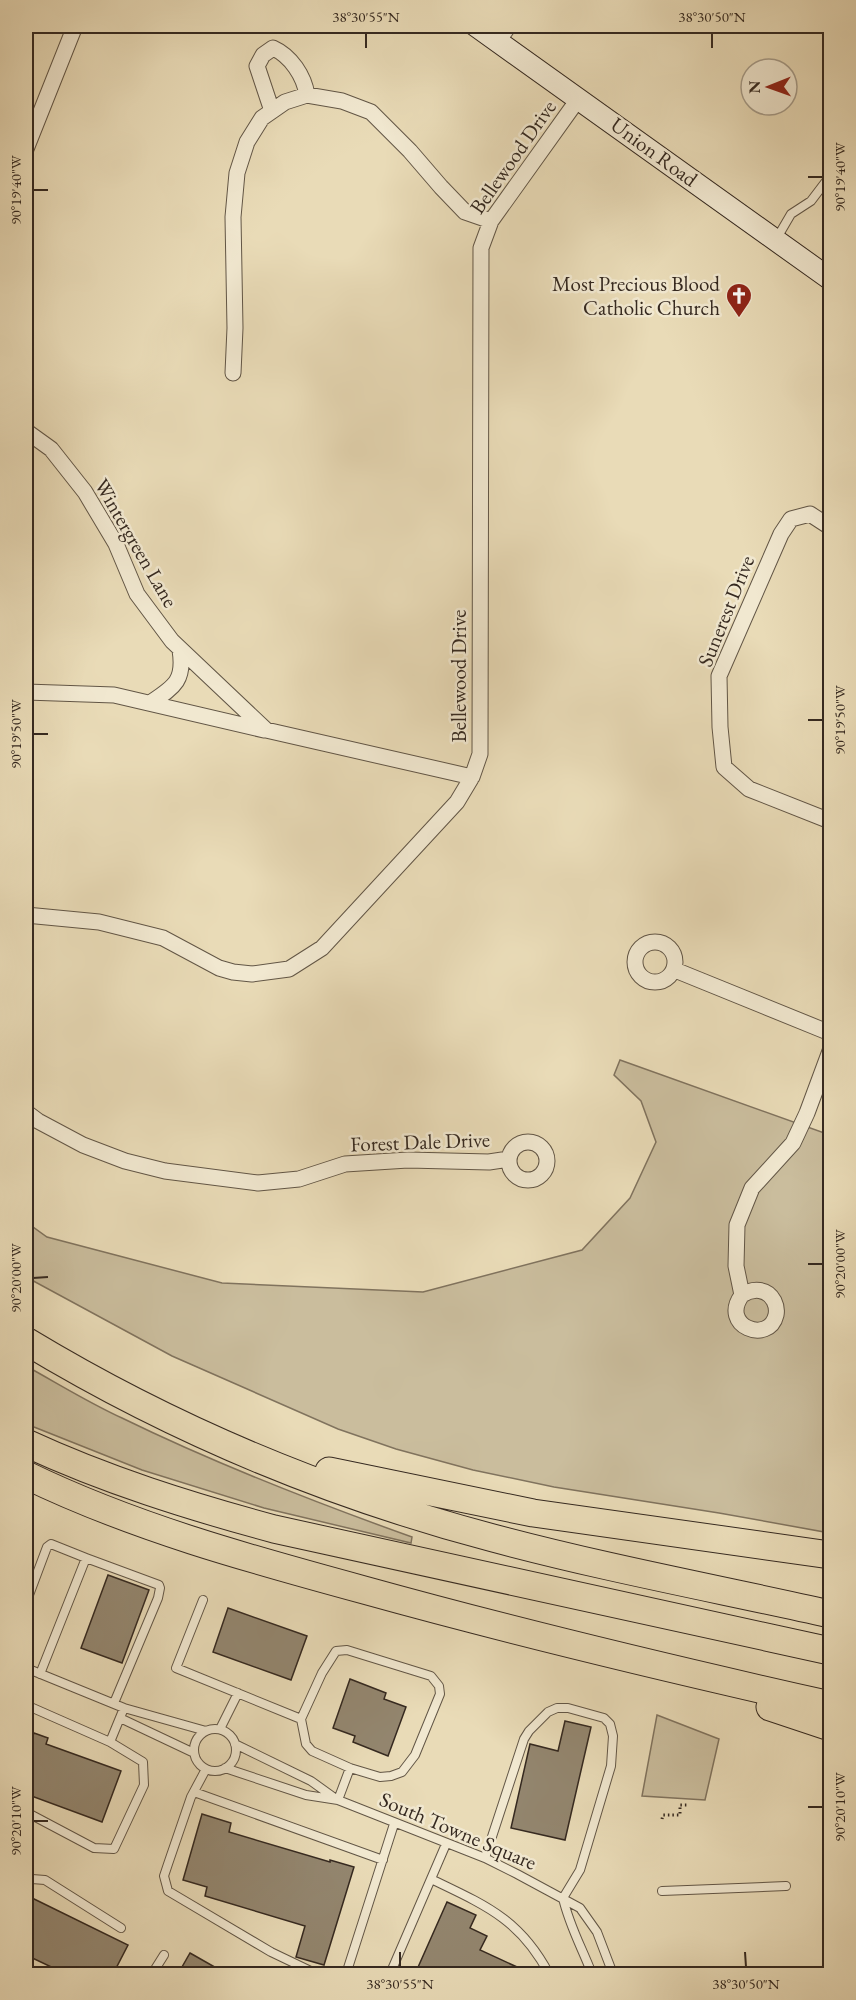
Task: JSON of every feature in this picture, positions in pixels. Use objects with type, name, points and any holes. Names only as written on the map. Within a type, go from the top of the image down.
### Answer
[{"type":"highway","points":[[26,1341],[107,1387],[252,1455],[390,1507],[492,1538],[574,1559],[831,1614]]},
{"type":"highway","points":[[26,1443],[127,1484],[196,1508],[274,1529],[831,1651]]},
{"type":"highway","points":[[252,1455],[533,1513],[823,1556]]},
{"type":"highway","points":[[26,1475],[92,1503],[208,1545],[386,1596],[612,1655],[831,1705]]},
{"type":"highway","points":[[612,1655],[831,1727]]},
{"type":"main road","name":"Union Road","points":[[476,26],[831,279]]},
{"type":"street","points":[[26,149],[75,26]]},
{"type":"street","points":[[272,111],[257,66],[263,55],[273,48],[285,53],[306,86],[307,94]]},
{"type":"street","points":[[233,373],[235,328],[233,217],[237,173],[247,142],[262,118],[285,102],[307,94],[342,101],[371,112],[465,212],[491,222]]},
{"type":"street","name":"Bellewood Drive","points":[[26,915],[99,922],[163,938],[219,968],[233,972],[252,974],[289,969],[322,948],[457,802],[472,777],[480,754],[480,268],[483,242],[491,222],[579,98]]},
{"type":"street","name":"Wintergreen Lane","points":[[26,430],[51,448],[85,492],[116,544],[137,594],[172,641],[266,730]]},
{"type":"street","name":"Sunerest Drive","points":[[831,527],[810,513],[791,519],[781,534],[719,676],[724,767],[749,789],[831,821]]},
{"type":"street","points":[[150,703],[170,690],[181,675],[180,650]]},
{"type":"street","points":[[26,692],[114,695],[472,777]]},
{"type":"street","points":[[675,970],[831,1034]]},
{"type":"street","points":[[742,1295],[736,1266],[736,1225],[752,1188],[793,1143],[831,1051]]},
{"type":"street","name":"Forest Dale Drive","points":[[26,1112],[83,1145],[125,1161],[165,1172],[258,1183],[299,1179],[345,1164],[408,1160],[489,1162],[509,1159]]},
{"type":"lane","points":[[501,43],[513,26]]},
{"type":"lane","points":[[776,239],[791,214],[811,201],[831,176]]},
{"type":"lane","points":[[26,1603],[47,1547],[51,1544],[159,1585],[158,1598],[114,1703]]},
{"type":"lane","points":[[40,1674],[86,1558]]},
{"type":"lane","points":[[203,1600],[176,1668],[301,1719]]},
{"type":"lane","points":[[347,1650],[431,1676],[440,1686],[440,1694],[415,1755],[402,1772],[391,1776],[380,1777],[350,1768],[312,1751],[306,1744],[301,1719],[322,1673],[336,1651],[347,1650]]},
{"type":"lane","points":[[26,1668],[124,1708],[206,1731],[220,1730],[238,1693]]},
{"type":"lane","points":[[26,1708],[110,1742],[143,1762],[144,1773],[144,1785],[114,1849],[94,1848],[26,1812]]},
{"type":"lane","points":[[110,1742],[124,1708]]},
{"type":"lane","points":[[485,1858],[524,1739],[529,1731],[548,1712],[557,1708],[568,1708],[604,1718],[610,1724],[613,1736],[611,1766],[580,1870],[563,1898],[568,1921],[580,1941],[592,1974]]},
{"type":"lane","points":[[120,1718],[194,1753]]},
{"type":"lane","name":"South Towne Square","points":[[220,1730],[227,1732],[235,1744],[311,1781],[338,1800],[485,1858],[580,1908],[597,1932],[613,1974]]},
{"type":"lane","points":[[206,1731],[196,1741],[194,1753],[196,1759],[206,1769],[194,1792],[164,1876],[168,1891],[271,1952],[317,1974]]},
{"type":"lane","points":[[225,1768],[234,1757],[235,1744]]},
{"type":"lane","name":"South Towne Square","points":[[206,1769],[214,1771],[225,1768],[306,1795],[338,1800]]},
{"type":"lane","points":[[338,1800],[350,1768]]},
{"type":"lane","points":[[194,1792],[383,1860]]},
{"type":"lane","points":[[345,1974],[394,1824]]},
{"type":"lane","points":[[390,1974],[446,1844]]},
{"type":"lane","points":[[431,1879],[478,1901],[522,1933],[549,1974]]},
{"type":"lane","points":[[26,1881],[45,1880],[121,1928]]},
{"type":"lane","points":[[662,1891],[786,1886]]},
{"type":"lane","points":[[152,1974],[164,1956]]},
{"type":"path","points":[[662,1819],[663,1815],[680,1815],[680,1805],[689,1805]]},
{"type":"shaded area","points":[[620,1060],[830,1135],[830,1533],[554,1487],[473,1470],[396,1449],[338,1429],[172,1356],[26,1277],[26,1222],[47,1237],[222,1283],[423,1292],[582,1250],[630,1198],[656,1142],[641,1101],[614,1075]]},
{"type":"shaded area","points":[[26,1366],[97,1406],[157,1435],[266,1482],[412,1537],[411,1543],[264,1508],[142,1470],[34,1427],[26,1423]]},
{"type":"shaded area","points":[[657,1715],[719,1739],[705,1800],[642,1796]]},
{"type":"building","points":[[108,1575],[149,1590],[122,1663],[81,1648]]},
{"type":"building","points":[[228,1608],[307,1636],[291,1680],[213,1652]]},
{"type":"building","points":[[350,1679],[386,1693],[384,1699],[406,1707],[388,1756],[353,1742],[355,1736],[333,1728]]},
{"type":"building","points":[[565,1721],[591,1727],[565,1840],[511,1828],[530,1744],[558,1751]]},
{"type":"building","points":[[34,1733],[48,1738],[46,1744],[121,1771],[102,1822],[26,1794],[26,1755]]},
{"type":"building","points":[[202,1814],[231,1823],[229,1832],[354,1867],[324,1965],[296,1957],[305,1926],[205,1896],[207,1887],[183,1880]]},
{"type":"building","points":[[28,1896],[128,1945],[113,1974],[66,1974],[26,1955],[26,1900]]},
{"type":"building","points":[[447,1902],[476,1915],[470,1928],[487,1936],[480,1950],[517,1967],[514,1974],[415,1974]]},
{"type":"building","points":[[190,1953],[227,1974],[178,1974]]},
{"type":"place","name":"Most Precious Blood Catholic Church","points":[[739,319]]}]
